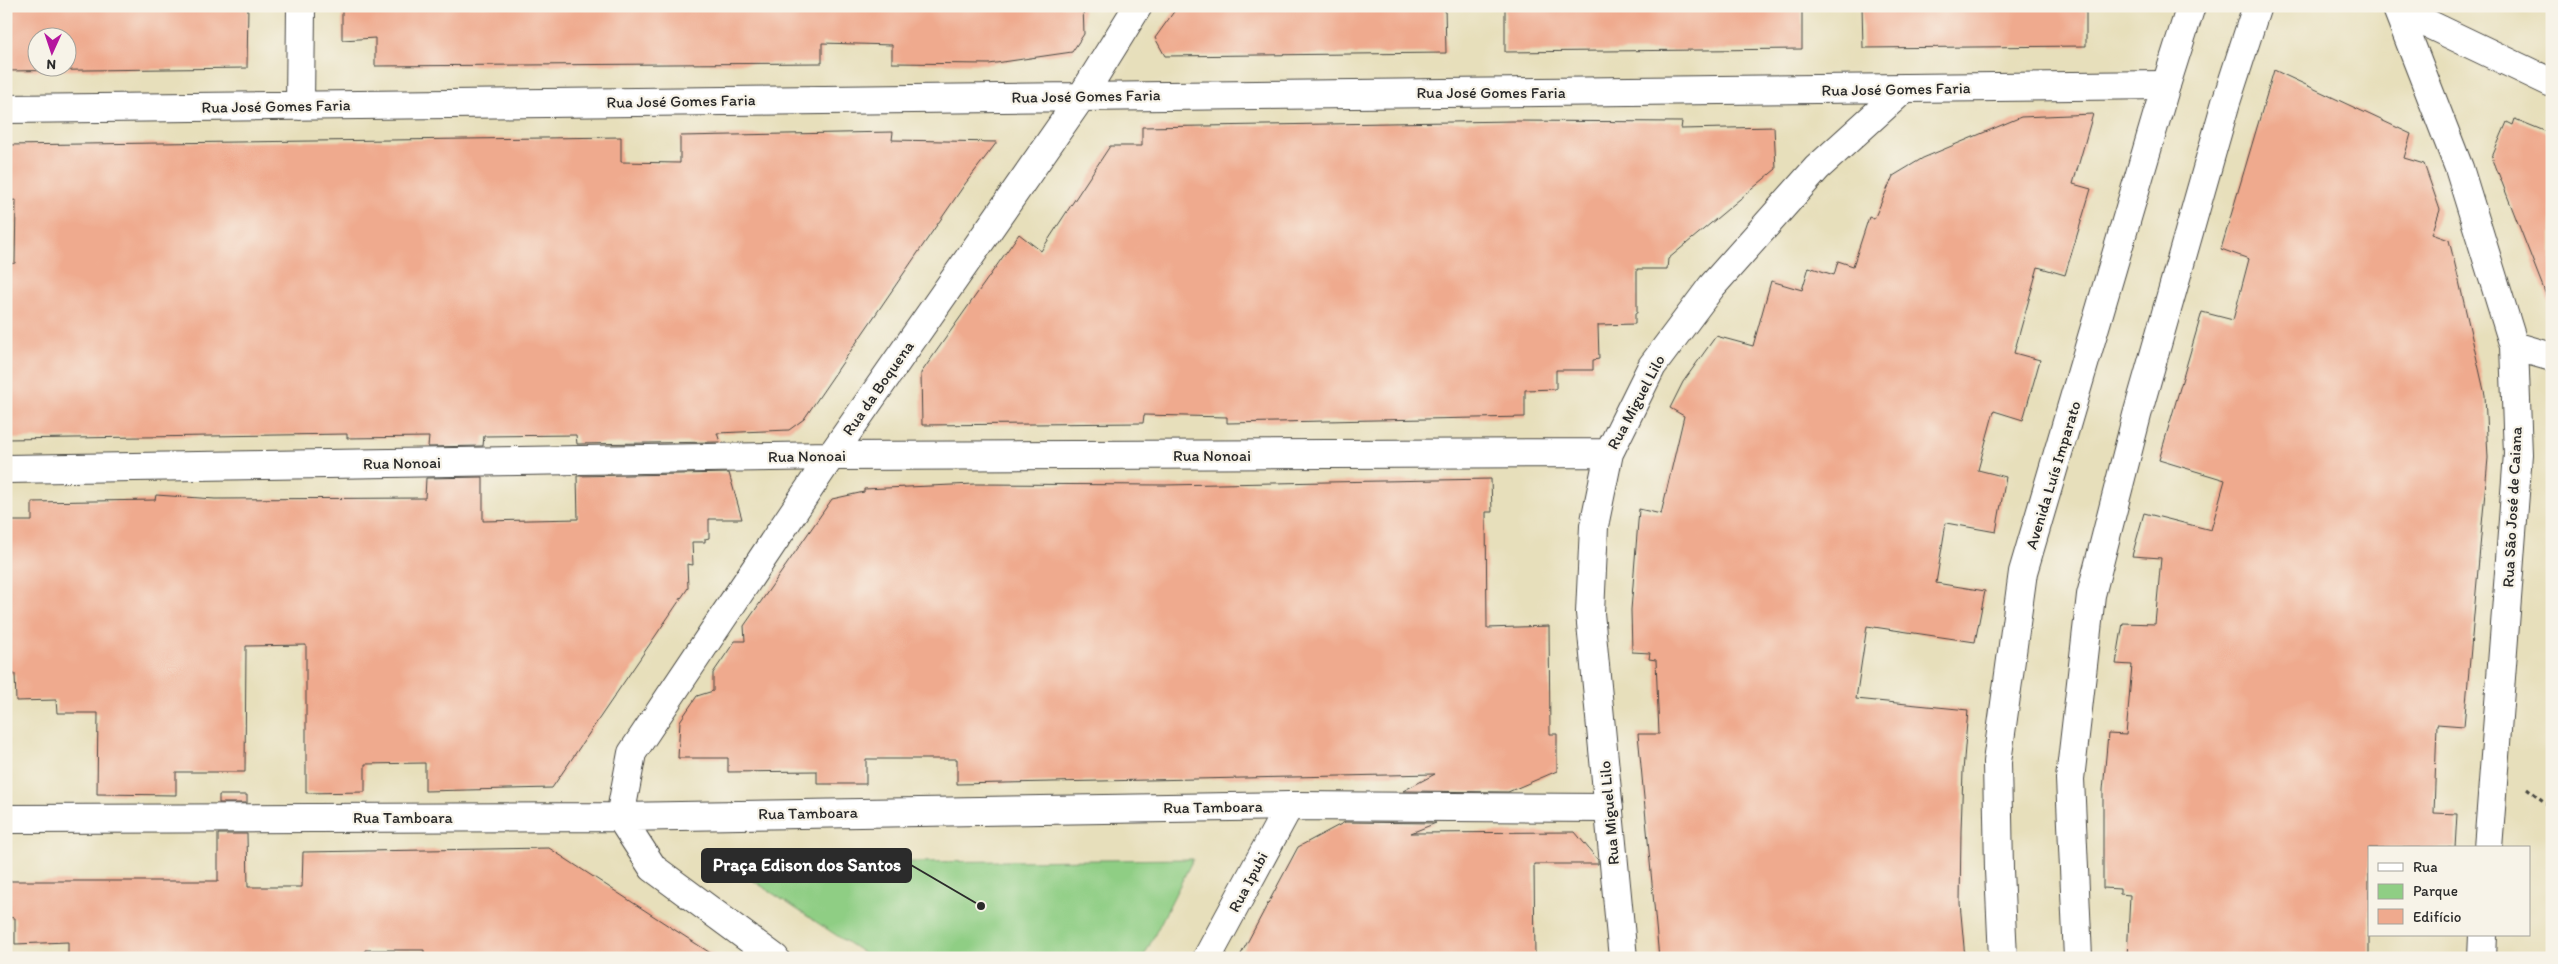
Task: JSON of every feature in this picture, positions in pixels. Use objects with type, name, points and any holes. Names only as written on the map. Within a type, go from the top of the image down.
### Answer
[{"type":"street","points":[[300,106],[301,6]]},
{"type":"street","name":"Rua da Boquena","points":[[620,816],[632,753],[831,456],[1082,96],[1138,6]]},
{"type":"street","name":"Avenida Luís Imparato","points":[[2003,958],[1997,762],[2023,572],[2191,6]]},
{"type":"street","points":[[2078,958],[2070,779],[2091,595],[2139,405],[2226,102],[2258,6]]},
{"type":"street","points":[[2396,8],[2552,83]]},
{"type":"street","name":"Rua São José de Caiana","points":[[2396,8],[2459,168],[2514,346],[2518,454],[2488,846]]},
{"type":"street","name":"Rua José Gomes Faria","points":[[6,109],[2166,85]]},
{"type":"street","name":"Rua Miguel Lilo","points":[[1623,958],[1590,614],[1594,526],[1609,453],[1652,366],[1712,286],[1817,168],[1904,89]]},
{"type":"street","points":[[2514,346],[2552,357]]},
{"type":"street","name":"Rua Nonoai","points":[[6,469],[831,456],[1609,453]]},
{"type":"street","name":"Rua Tamboara","points":[[6,819],[620,816],[1289,806],[1609,808]]},
{"type":"street","name":"Rua Ipubi","points":[[1207,958],[1289,806]]},
{"type":"street","points":[[620,816],[653,868],[775,958]]},
{"type":"street","points":[[2482,958],[2484,936]]},
{"type":"green space","points":[[1193,859],[1143,958],[871,958],[728,864]]},
{"type":"building","points":[[6,6],[248,6],[247,68],[78,70],[78,28],[28,28],[28,71],[6,71]]},
{"type":"building","points":[[342,6],[1083,6],[1084,34],[1072,52],[989,64],[892,63],[892,45],[822,43],[822,63],[375,66],[375,38],[342,40]]},
{"type":"building","points":[[1178,6],[1445,6],[1446,53],[1165,56],[1155,38]]},
{"type":"building","points":[[1505,6],[1802,6],[1802,49],[1505,52]]},
{"type":"building","points":[[1862,6],[2086,6],[2086,46],[1863,48]]},
{"type":"building","points":[[2274,70],[2411,134],[2404,158],[2424,164],[2440,210],[2432,234],[2449,240],[2485,395],[2488,458],[2464,726],[2437,724],[2434,813],[2457,814],[2455,846],[2368,846],[2369,958],[2127,958],[2130,895],[2120,894],[2120,889],[2103,888],[2103,790],[2108,734],[2126,735],[2132,665],[2116,664],[2123,623],[2155,624],[2161,558],[2132,556],[2144,513],[2211,530],[2225,480],[2159,460],[2202,312],[2233,320],[2249,259],[2221,249]]},
{"type":"building","points":[[2093,114],[2073,184],[2091,189],[2065,275],[2038,267],[2014,353],[2040,360],[2023,420],[1994,411],[1978,470],[2006,477],[1996,532],[1946,523],[1936,583],[1985,591],[1975,642],[1867,626],[1856,699],[1968,710],[1963,771],[1960,903],[1965,958],[1659,958],[1638,734],[1659,734],[1656,660],[1649,659],[1650,653],[1632,652],[1631,610],[1639,509],[1661,514],[1684,416],[1670,408],[1683,382],[1716,336],[1753,346],[1771,281],[1802,290],[1809,267],[1834,275],[1838,261],[1853,266],[1869,217],[1874,219],[1893,176],[1923,158],[2021,117]]},
{"type":"building","points":[[2515,119],[2552,134],[2552,305],[2550,305],[2492,157],[2507,122],[2513,125]]},
{"type":"building","points":[[1513,121],[1682,122],[1681,129],[1774,127],[1776,169],[1668,259],[1667,269],[1637,269],[1637,313],[1635,313],[1635,324],[1598,325],[1599,359],[1593,360],[1593,370],[1556,370],[1556,389],[1525,390],[1525,417],[1227,423],[1227,417],[1144,415],[1143,423],[922,425],[921,373],[1019,234],[1041,251],[1110,146],[1142,146],[1142,127]]},
{"type":"building","points":[[893,132],[892,140],[997,142],[965,184],[804,419],[789,430],[717,433],[720,442],[577,444],[576,435],[484,436],[483,446],[428,447],[429,437],[347,438],[347,434],[6,439],[6,293],[8,293],[9,264],[15,263],[16,200],[6,201],[6,145],[621,137],[621,162],[680,163],[680,136]]},
{"type":"building","points":[[729,473],[742,519],[709,519],[709,538],[705,539],[705,542],[692,542],[693,565],[687,564],[688,588],[552,788],[425,791],[425,763],[365,764],[365,792],[306,793],[306,645],[246,646],[245,772],[176,772],[176,795],[97,794],[98,713],[57,713],[56,700],[16,701],[15,674],[6,674],[6,523],[10,523],[10,521],[32,521],[32,502],[155,500],[156,495],[215,499],[425,498],[426,478],[483,477],[483,521],[578,519],[577,476]]},
{"type":"building","points":[[1491,479],[1492,512],[1486,512],[1487,628],[1549,626],[1550,734],[1557,734],[1557,771],[1508,792],[1403,791],[1435,774],[957,784],[957,759],[866,759],[866,784],[817,784],[817,771],[728,772],[728,758],[678,758],[680,721],[697,696],[713,691],[713,673],[735,641],[745,641],[744,626],[832,499],[864,492],[864,489],[974,484],[1165,485]]},
{"type":"building","points":[[219,795],[247,795],[247,803],[219,803]]},
{"type":"building","points":[[1345,822],[1436,823],[1411,833],[1575,832],[1598,860],[1598,864],[1534,864],[1535,958],[1239,958],[1298,847]]},
{"type":"building","points":[[218,834],[247,834],[248,887],[302,887],[303,852],[549,848],[718,958],[424,958],[424,950],[365,950],[365,958],[68,958],[68,942],[15,944],[15,918],[6,917],[6,881],[218,881]]},
{"type":"place","name":"Praça Edison dos Santos","points":[[981,906]]}]
